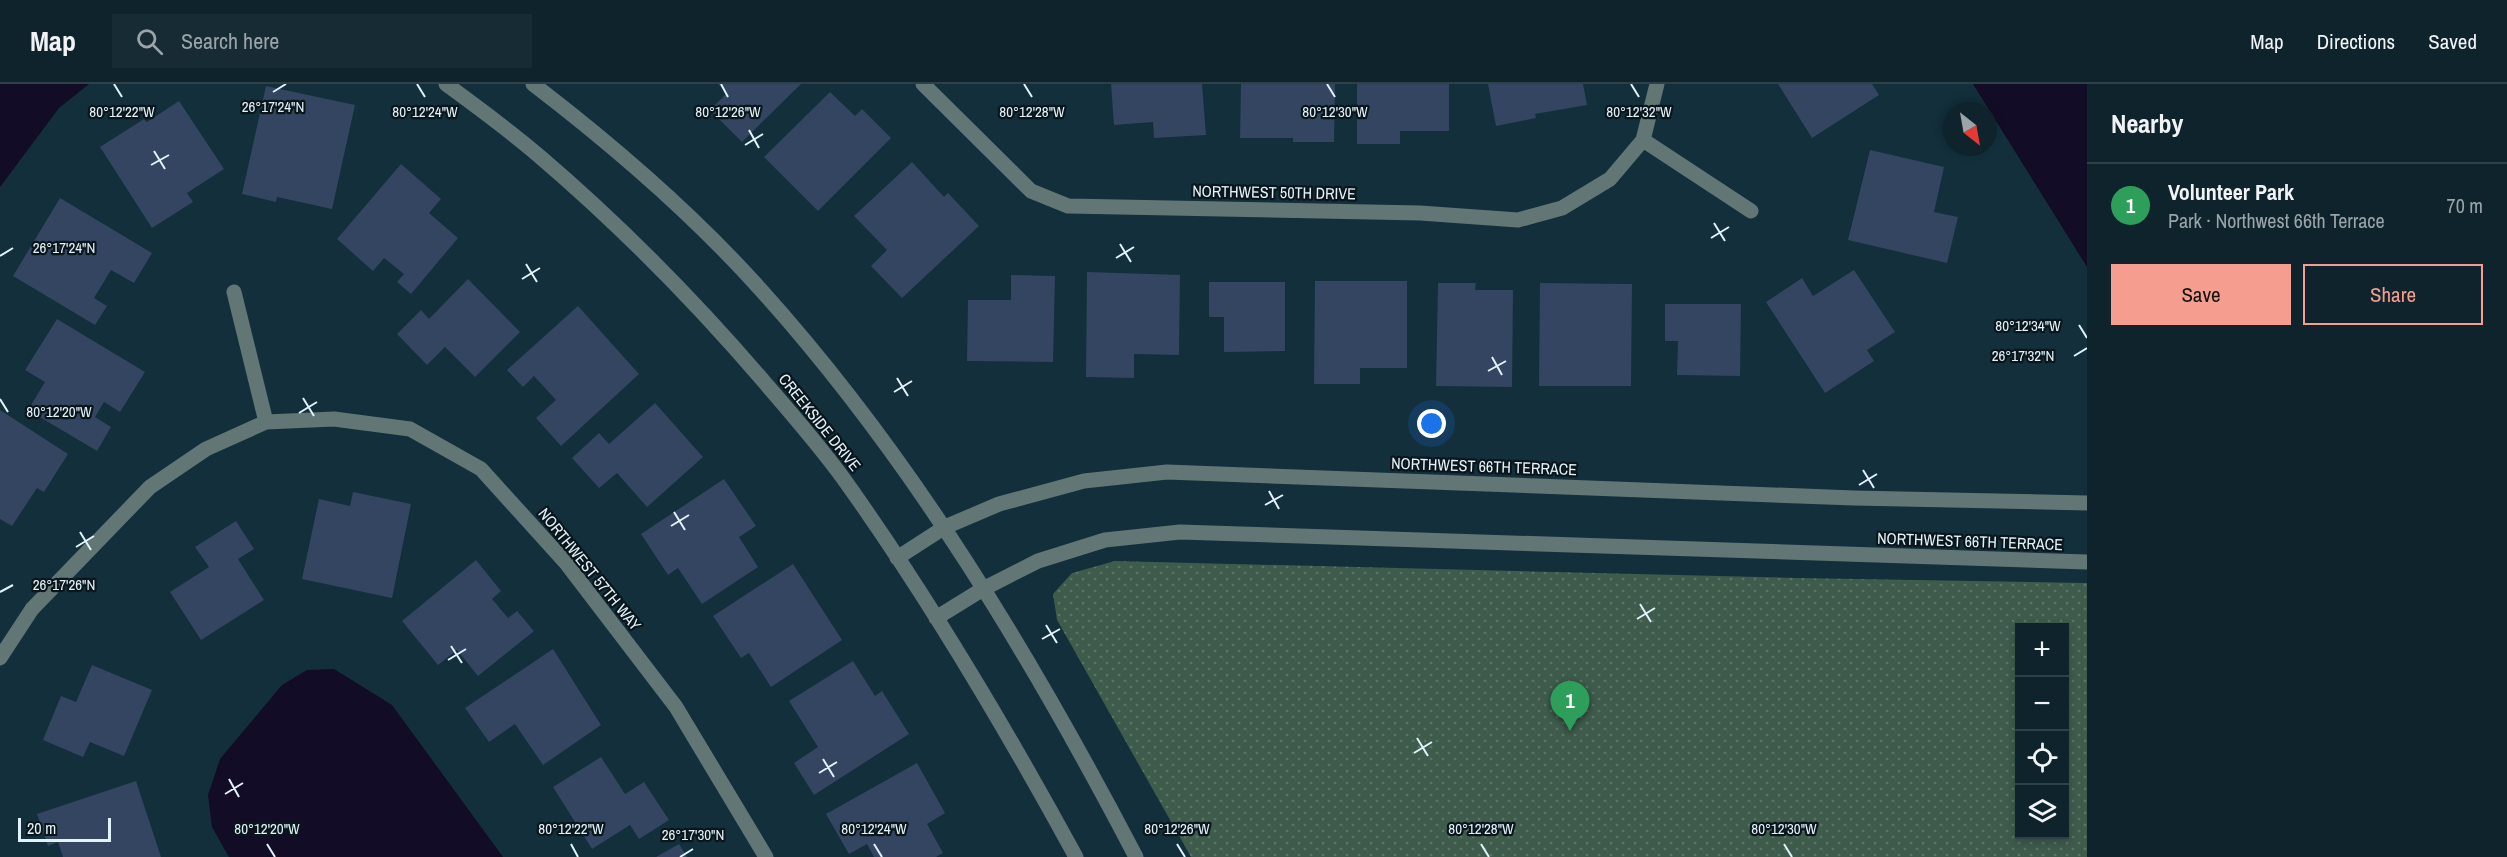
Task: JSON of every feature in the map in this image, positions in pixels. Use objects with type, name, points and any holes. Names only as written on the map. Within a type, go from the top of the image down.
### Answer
[{"type":"street","name":"CREEKSIDE DRIVE","points":[[446,84],[537,154],[638,246],[715,324],[842,476],[936,618],[1032,777],[1076,857]]},
{"type":"street","points":[[533,84],[600,135],[680,209],[760,289],[829,369],[945,527],[1108,803],[1136,857]]},
{"type":"street","name":"NORTHWEST 50TH DRIVE","points":[[923,84],[1031,191],[1068,206],[1420,213],[1518,220],[1562,208],[1610,179],[1643,140],[1657,84]]},
{"type":"street","points":[[1643,140],[1751,211]]},
{"type":"street","points":[[234,292],[266,422]]},
{"type":"street","name":"NORTHWEST 57TH WAY","points":[[0,658],[32,609],[150,487],[206,449],[266,422],[334,419],[410,429],[482,469],[566,563],[676,707],[766,857]]},
{"type":"street","name":"NORTHWEST 66TH TERRACE","points":[[897,558],[945,527],[999,504],[1084,481],[1167,472],[1854,498],[2087,503]]},
{"type":"street","name":"NORTHWEST 66TH TERRACE","points":[[936,618],[983,589],[1038,561],[1105,540],[1180,532],[2087,562]]},
{"type":"green space","points":[[1115,561],[2087,583],[2087,857],[1191,857],[1057,620],[1053,594],[1072,573]]},
{"type":"shaded area","points":[[0,84],[89,84],[59,108],[0,187]]},
{"type":"shaded area","points":[[1973,84],[2087,84],[2087,267],[1997,123],[1997,102],[1984,102]]},
{"type":"shaded area","points":[[334,669],[392,705],[503,857],[229,857],[212,827],[208,795],[220,759],[282,685],[307,670]]},
{"type":"building","points":[[718,84],[801,84],[742,142],[710,110],[727,93]]},
{"type":"building","points":[[1111,84],[1202,84],[1206,135],[1154,138],[1153,122],[1114,125]]},
{"type":"building","points":[[1241,84],[1335,84],[1334,142],[1293,142],[1293,138],[1240,138]]},
{"type":"building","points":[[1357,84],[1449,84],[1449,131],[1400,131],[1400,144],[1357,144]]},
{"type":"building","points":[[1488,84],[1583,84],[1587,105],[1535,114],[1536,118],[1496,126]]},
{"type":"building","points":[[1778,84],[1872,84],[1879,95],[1812,138]]},
{"type":"building","points":[[266,86],[355,105],[332,209],[277,197],[276,202],[242,194]]},
{"type":"building","points":[[830,92],[855,116],[862,109],[891,138],[818,211],[764,157]]},
{"type":"building","points":[[179,101],[224,169],[187,193],[193,202],[152,228],[100,147],[144,119],[147,122]]},
{"type":"building","points":[[1870,150],[1944,167],[1934,212],[1958,217],[1947,263],[1848,240]]},
{"type":"building","points":[[912,162],[944,197],[948,193],[979,226],[902,298],[871,266],[887,250],[854,216]]},
{"type":"building","points":[[401,164],[441,199],[429,213],[458,238],[411,294],[397,282],[404,274],[384,258],[373,271],[337,239]]},
{"type":"building","points":[[60,198],[152,253],[134,283],[111,270],[94,298],[107,306],[95,325],[13,276]]},
{"type":"building","points":[[1854,270],[1895,332],[1867,350],[1874,361],[1825,393],[1766,302],[1802,278],[1813,296]]},
{"type":"building","points":[[1087,272],[1180,275],[1179,355],[1134,354],[1134,378],[1086,377]]},
{"type":"building","points":[[1011,275],[1055,276],[1053,362],[967,361],[968,300],[1011,300]]},
{"type":"building","points":[[468,279],[520,332],[475,377],[445,347],[427,365],[397,334],[421,310],[429,319]]},
{"type":"building","points":[[1315,281],[1407,281],[1407,368],[1360,368],[1360,384],[1314,384]]},
{"type":"building","points":[[1209,282],[1285,282],[1285,351],[1224,352],[1224,317],[1209,317]]},
{"type":"building","points":[[1438,283],[1476,283],[1475,290],[1513,290],[1512,387],[1436,386]]},
{"type":"building","points":[[1540,283],[1632,284],[1631,386],[1539,386]]},
{"type":"building","points":[[1665,304],[1741,304],[1740,376],[1677,375],[1678,341],[1665,341]]},
{"type":"building","points":[[578,306],[639,374],[561,446],[536,418],[556,400],[534,376],[523,387],[507,370]]},
{"type":"building","points":[[57,319],[145,372],[120,412],[104,402],[95,417],[111,427],[97,451],[28,410],[45,382],[25,370]]},
{"type":"building","points":[[655,403],[703,457],[647,507],[617,473],[599,488],[572,458],[599,433],[609,444]]},
{"type":"building","points":[[0,410],[68,454],[44,492],[37,488],[12,526],[0,519]]},
{"type":"building","points":[[724,479],[756,526],[739,537],[758,567],[702,604],[678,568],[668,575],[641,534]]},
{"type":"building","points":[[353,492],[411,504],[392,598],[302,579],[319,499],[350,506]]},
{"type":"building","points":[[236,521],[254,549],[238,559],[264,600],[201,640],[170,592],[209,567],[195,547]]},
{"type":"building","points":[[476,560],[501,591],[492,599],[508,618],[517,611],[534,631],[478,676],[457,650],[438,665],[402,621]]},
{"type":"building","points":[[793,564],[842,640],[771,687],[749,653],[741,658],[713,616]]},
{"type":"building","points":[[553,649],[601,725],[543,765],[515,724],[489,742],[465,708]]},
{"type":"building","points":[[853,661],[875,696],[882,691],[909,734],[814,795],[794,763],[818,747],[789,701]]},
{"type":"building","points":[[92,665],[152,690],[124,756],[90,742],[83,757],[43,740],[61,696],[76,702]]},
{"type":"building","points":[[601,757],[625,794],[644,782],[669,820],[639,839],[630,825],[592,849],[553,787]]},
{"type":"building","points":[[917,763],[945,813],[927,824],[943,853],[936,857],[874,857],[867,844],[849,854],[826,814]]},
{"type":"building","points":[[136,781],[161,857],[63,857],[58,842],[48,846],[37,814]]},
{"type":"building","points":[[679,844],[687,857],[656,857]]},
{"type":"place","name":"Volunteer Park","points":[[1570,731]]}]
